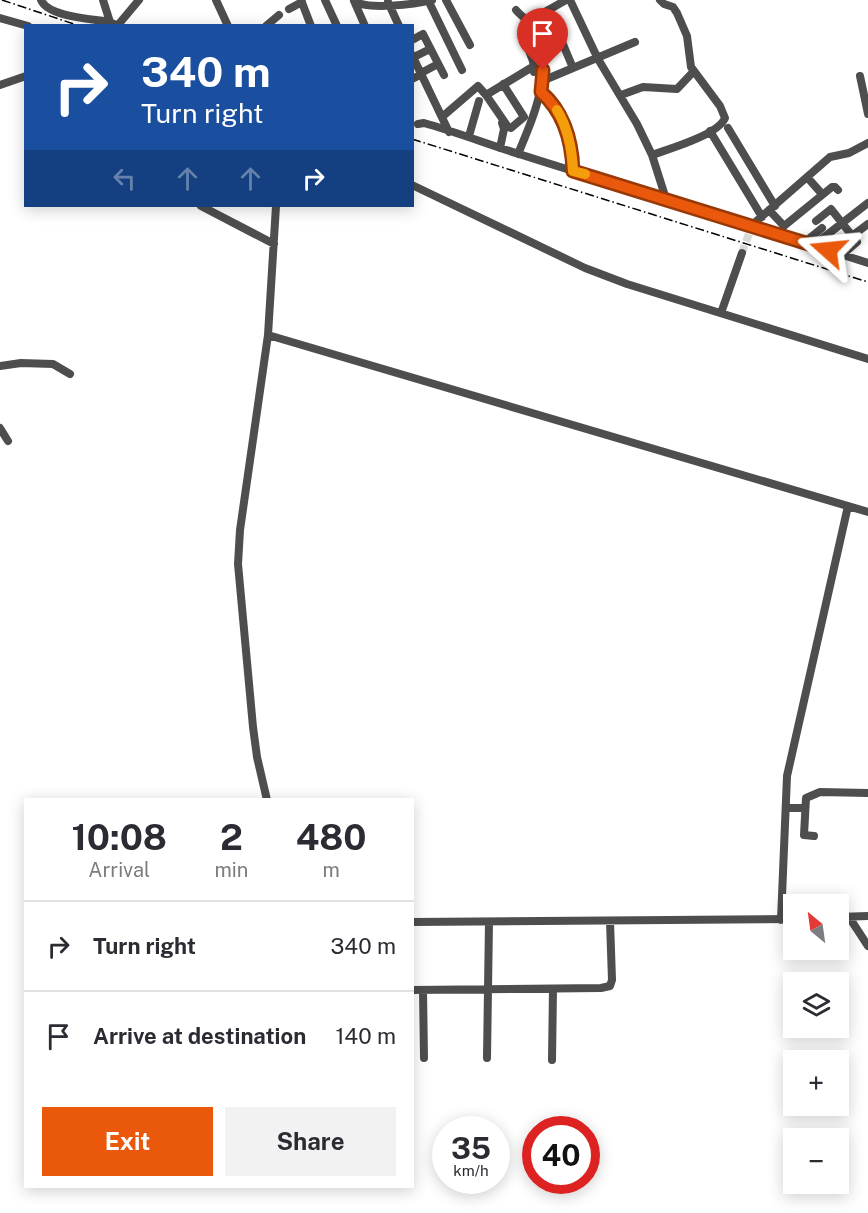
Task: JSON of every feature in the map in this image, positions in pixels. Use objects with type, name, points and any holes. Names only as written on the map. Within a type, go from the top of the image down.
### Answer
[{"type":"street","points":[[41,0],[47,9],[56,12],[115,24]]},
{"type":"street","points":[[102,0],[115,24]]},
{"type":"street","points":[[115,24],[139,0]]},
{"type":"street","points":[[216,0],[227,24]]},
{"type":"street","points":[[325,0],[336,24]]},
{"type":"street","points":[[354,0],[363,5],[430,0],[462,70]]},
{"type":"street","points":[[354,0],[364,24]]},
{"type":"street","points":[[446,0],[470,45]]},
{"type":"street","points":[[532,26],[536,17],[568,0],[652,155],[666,199]]},
{"type":"street","points":[[652,155],[710,131],[721,125],[725,116],[694,71],[688,54],[687,36],[673,7],[660,0]]},
{"type":"street","points":[[290,9],[302,1],[310,24]]},
{"type":"street","points":[[388,3],[398,24]]},
{"type":"street","points":[[516,10],[532,26],[540,48],[543,70],[541,92],[518,154]]},
{"type":"street","points":[[267,24],[279,15]]},
{"type":"street","points":[[0,18],[24,25]]},
{"type":"street","points":[[557,30],[573,69]]},
{"type":"street","points":[[414,39],[423,34],[444,75]]},
{"type":"street","points":[[542,81],[635,42]]},
{"type":"street","points":[[486,95],[534,69],[528,48]]},
{"type":"street","points":[[414,56],[430,49]]},
{"type":"street","points":[[414,58],[449,131]]},
{"type":"street","points":[[414,78],[438,64]]},
{"type":"street","points":[[621,95],[643,87],[677,88],[694,71]]},
{"type":"street","points":[[860,76],[868,114]]},
{"type":"street","points":[[0,85],[24,77]]},
{"type":"street","points":[[442,117],[478,86],[508,127],[512,128],[524,117],[503,84]]},
{"type":"street","points":[[541,92],[552,101],[563,120],[572,154],[573,171]]},
{"type":"street","points":[[471,137],[478,101]]},
{"type":"street","points":[[488,105],[504,129],[500,148]]},
{"type":"street","points":[[416,123],[471,137],[518,154],[868,263]]},
{"type":"street","points":[[728,128],[784,226],[822,194],[834,186],[838,190]]},
{"type":"street","points":[[710,131],[762,217]]},
{"type":"street","points":[[752,225],[830,157],[849,153],[868,143]]},
{"type":"street","points":[[807,177],[822,194]]},
{"type":"street","points":[[414,186],[585,268],[627,284],[868,358]]},
{"type":"street","points":[[814,245],[868,202]]},
{"type":"street","points":[[203,207],[274,244]]},
{"type":"street","points":[[267,798],[252,728],[238,564],[240,530],[268,335],[276,207]]},
{"type":"street","points":[[816,221],[831,209],[857,242],[843,254]]},
{"type":"street","points":[[852,236],[868,224]]},
{"type":"street","points":[[805,242],[822,228]]},
{"type":"street","points":[[720,313],[742,253]]},
{"type":"street","points":[[268,335],[868,512]]},
{"type":"street","points":[[0,366],[21,363],[53,364],[70,374]]},
{"type":"street","points":[[0,428],[8,441]]},
{"type":"street","points":[[414,922],[781,920],[787,776],[848,507]]},
{"type":"street","points":[[814,836],[804,835],[806,798],[820,792],[868,794]]},
{"type":"street","points":[[786,808],[804,808]]},
{"type":"street","points":[[849,917],[868,916]]},
{"type":"street","points":[[849,917],[868,946]]},
{"type":"street","points":[[414,990],[553,989],[610,986],[612,980],[610,921]]},
{"type":"street","points":[[487,1058],[489,922]]},
{"type":"street","points":[[552,1060],[553,989]]},
{"type":"street","points":[[423,990],[424,1058]]},
{"type":"tunnel","points":[[742,253],[752,225]]},
{"type":"railway","points":[[2,0],[74,24]]},
{"type":"railway","points":[[414,140],[868,282]]},
{"type":"slow traffic","points":[[557,110],[568,137],[573,171],[585,174]]},
{"type":"route","points":[[543,70],[541,92],[552,101],[563,120],[572,154],[573,171],[828,250]]}]
